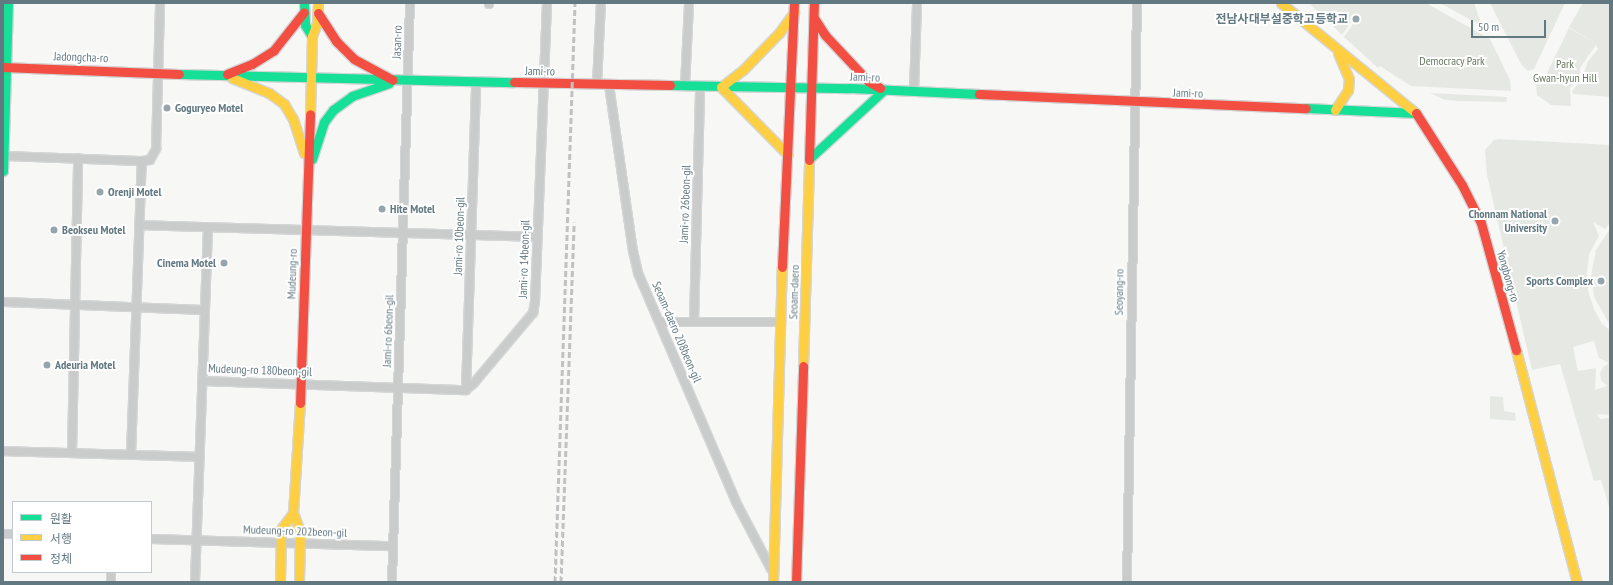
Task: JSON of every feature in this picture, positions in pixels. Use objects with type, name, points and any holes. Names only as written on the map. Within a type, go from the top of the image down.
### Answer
[{"type":"street","points":[[3,171],[8,3]]},
{"type":"street","points":[[3,156],[142,161],[150,160],[156,149],[160,3]]},
{"type":"street","name":"Jasan-ro","points":[[408,81],[410,3]]},
{"type":"street","name":"Jami-ro 14beon-gil","points":[[466,390],[474,383],[533,313],[547,3]]},
{"type":"street","points":[[597,84],[601,3]]},
{"type":"street","points":[[685,86],[689,3]]},
{"type":"street","name":"Seoam-daero","points":[[796,582],[814,3]]},
{"type":"street","points":[[914,91],[917,3]]},
{"type":"street","name":"Seoyang-ro","points":[[1127,582],[1134,103],[1137,3]]},
{"type":"street","name":"Yongbong-ro","points":[[1281,3],[1416,113],[1462,185],[1480,223],[1577,582]]},
{"type":"street","points":[[788,155],[721,87],[743,70],[780,33],[794,7]]},
{"type":"street","name":"Seoam-daero","points":[[773,578],[780,322],[794,7]]},
{"type":"street","points":[[224,75],[252,64],[274,50],[304,8]]},
{"type":"street","name":"Mudeung-ro","points":[[304,8],[305,25],[312,36]]},
{"type":"street","points":[[317,8],[336,41],[354,59],[395,81]]},
{"type":"street","name":"Mudeung-ro","points":[[299,582],[300,531],[292,513],[301,384],[312,79],[312,36],[317,23],[317,8]]},
{"type":"street","points":[[810,158],[884,90],[868,81],[825,35],[814,18]]},
{"type":"street","points":[[1335,110],[1344,100],[1348,90],[1349,79],[1336,49]]},
{"type":"street","name":"Jadongcha-ro","points":[[5,67],[312,79]]},
{"type":"street","points":[[224,75],[269,93],[284,104],[301,138],[308,171]]},
{"type":"street","name":"Jami-ro","points":[[312,79],[544,82],[609,85],[884,90],[1134,103],[1416,113]]},
{"type":"street","points":[[308,171],[324,122],[333,110],[352,96],[395,81]]},
{"type":"street","name":"Jami-ro 6beon-gil","points":[[392,582],[408,81]]},
{"type":"street","name":"Jami-ro 10beon-gil","points":[[466,390],[476,82]]},
{"type":"street","name":"Seoam-daero 208beon-gil","points":[[609,85],[633,251],[638,273],[736,502],[773,578]]},
{"type":"street","name":"Jami-ro 26beon-gil","points":[[694,322],[700,86]]},
{"type":"street","points":[[72,453],[78,158]]},
{"type":"street","points":[[131,454],[142,161]]},
{"type":"street","points":[[139,225],[537,237]]},
{"type":"street","name":"Mudeung-ro 180beon-gil","points":[[208,227],[202,381],[398,387]]},
{"type":"street","points":[[3,302],[205,310]]},
{"type":"street","name":"Seoam-daero","points":[[660,322],[780,322]]},
{"type":"street","points":[[195,582],[202,381]]},
{"type":"street","points":[[398,387],[466,390]]},
{"type":"street","points":[[3,451],[200,456]]},
{"type":"street","name":"Mudeung-ro","points":[[280,582],[281,529],[292,513]]},
{"type":"street","name":"Mudeung-ro 202beon-gil","points":[[152,539],[393,546]]},
{"type":"green space","name":"Democracy Park","points":[[1309,3],[1426,3],[1490,39],[1510,80],[1511,91],[1411,86],[1380,66],[1378,68],[1344,37],[1358,17],[1356,15],[1342,35]]},
{"type":"green space","points":[[1440,3],[1474,3],[1482,26]]},
{"type":"green space","points":[[1490,3],[1565,3],[1534,69],[1528,71],[1521,64]]},
{"type":"green space","name":"Park Gwan-hyun Hill","points":[[1583,3],[1610,3],[1610,97],[1573,94],[1572,91],[1582,79],[1588,61],[1598,49],[1596,45],[1580,68],[1580,76],[1570,88],[1571,106],[1551,105],[1537,95],[1536,85],[1544,79],[1569,28],[1596,44],[1569,27]]},
{"type":"green space","points":[[1430,93],[1507,97],[1506,102],[1459,101],[1445,100]]},
{"type":"green space","points":[[1499,139],[1610,145],[1610,223],[1605,229],[1593,222],[1599,236],[1589,254],[1587,274],[1588,291],[1594,309],[1602,324],[1610,330],[1610,415],[1597,414],[1600,419],[1610,418],[1610,510],[1601,480],[1594,481],[1560,364],[1532,370],[1487,175],[1485,150],[1494,140]],"holes":[[[1594,341],[1599,358],[1609,363],[1603,367],[1600,374],[1601,380],[1607,386],[1595,390],[1596,368],[1578,371],[1573,347]]]},
{"type":"green space","name":"Sports Complex","points":[[1610,229],[1610,325],[1594,297],[1591,276],[1596,250]]},
{"type":"green space","points":[[1490,396],[1503,397],[1504,411],[1515,413],[1516,421],[1490,419]]},
{"type":"railway","points":[[555,582],[575,3]]},
{"type":"railway","points":[[561,582],[574,222]]},
{"type":"traffic: fast","points":[[3,171],[8,3]]},
{"type":"traffic: fast","points":[[304,3],[305,25],[312,36]]},
{"type":"traffic: fast","points":[[179,74],[514,82]]},
{"type":"traffic: fast","points":[[312,159],[324,122],[333,110],[352,96],[389,83]]},
{"type":"traffic: fast","points":[[670,85],[850,88],[979,94]]},
{"type":"traffic: fast","points":[[810,158],[884,90]]},
{"type":"traffic: fast","points":[[1306,108],[1416,113]]},
{"type":"traffic: slow","points":[[310,114],[312,36],[317,23],[318,3]]},
{"type":"traffic: slow","points":[[1281,3],[1416,113]]},
{"type":"traffic: slow","points":[[721,87],[743,70],[779,33],[794,12]]},
{"type":"traffic: slow","points":[[1335,110],[1348,90],[1349,79],[1338,53]]},
{"type":"traffic: slow","points":[[232,78],[269,93],[284,104],[293,119],[304,153]]},
{"type":"traffic: slow","points":[[721,87],[788,155]]},
{"type":"traffic: slow","points":[[803,366],[809,160]]},
{"type":"traffic: slow","points":[[773,582],[782,267]]},
{"type":"traffic: slow","points":[[1516,350],[1577,582]]},
{"type":"traffic: slow","points":[[299,582],[300,531],[293,513],[300,403]]},
{"type":"traffic: slow","points":[[280,582],[281,529],[293,513]]},
{"type":"traffic: jam","points":[[782,267],[794,3]]},
{"type":"traffic: jam","points":[[809,160],[814,3]]},
{"type":"traffic: jam","points":[[227,74],[252,64],[274,50],[304,12]]},
{"type":"traffic: jam","points":[[318,13],[336,41],[354,59],[393,80]]},
{"type":"traffic: jam","points":[[814,18],[825,35],[868,81],[880,88]]},
{"type":"traffic: jam","points":[[3,67],[179,74]]},
{"type":"traffic: jam","points":[[514,82],[670,85]]},
{"type":"traffic: jam","points":[[979,94],[1306,108]]},
{"type":"traffic: jam","points":[[1416,113],[1462,185],[1481,223],[1516,350]]},
{"type":"traffic: jam","points":[[300,403],[310,114]]},
{"type":"traffic: jam","points":[[796,582],[803,366]]},
{"type":"place","name":"전남사대부설중학고등학교","points":[[1356,19]]},
{"type":"place","name":"Goguryeo Motel","points":[[167,108]]},
{"type":"place","name":"Orenji Motel","points":[[100,192]]},
{"type":"place","name":"Hite Motel","points":[[382,209]]},
{"type":"place","name":"Chonnam National University","points":[[1555,221]]},
{"type":"place","name":"Beokseu Motel","points":[[54,230]]},
{"type":"place","name":"Cinema Motel","points":[[224,263]]},
{"type":"place","name":"Sports Complex","points":[[1601,281]]},
{"type":"place","name":"Adeuria Motel","points":[[47,365]]}]
